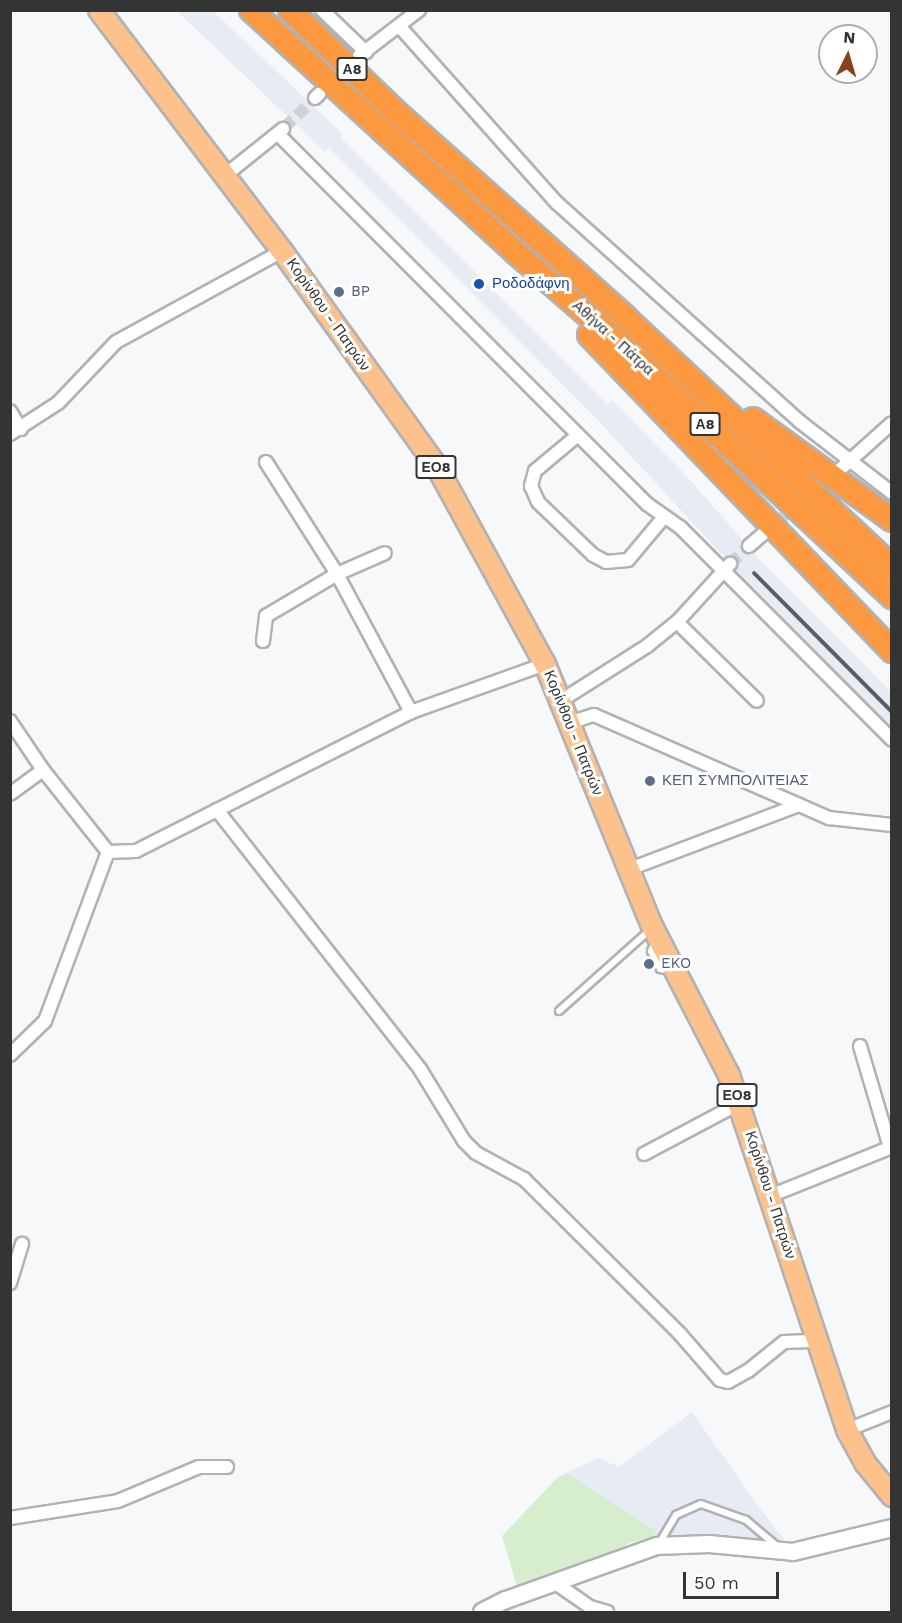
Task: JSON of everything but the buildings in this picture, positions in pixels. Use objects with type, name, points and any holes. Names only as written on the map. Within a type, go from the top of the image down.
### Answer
[{"type":"highway","name":"Αθήνα - Πάτρα","points":[[251,10],[516,253],[606,331],[891,597]]},
{"type":"highway","name":"Αθήνα - Πάτρα","points":[[290,10],[395,111],[626,317],[891,567]]},
{"type":"highway","points":[[516,253],[891,651]]},
{"type":"highway","points":[[626,317],[764,428],[891,520]]},
{"type":"main road","name":"Κορίνθου - Πατρών","points":[[99,10],[223,177],[282,251],[442,475],[545,664],[572,722],[627,870],[655,932],[716,1044],[740,1103],[847,1430],[865,1463],[891,1496]]},
{"type":"main road","points":[[482,1612],[555,1582],[657,1546],[709,1544],[783,1552],[805,1551],[891,1528]]},
{"type":"street","points":[[322,10],[363,54],[419,10]]},
{"type":"street","points":[[400,27],[556,203],[799,421],[891,493]]},
{"type":"street","points":[[223,177],[281,131],[578,435],[664,516],[727,568],[891,740]]},
{"type":"street","points":[[10,411],[16,431],[58,403],[116,342],[282,251]]},
{"type":"street","points":[[835,474],[891,423]]},
{"type":"street","points":[[578,435],[536,471],[531,486],[538,502],[593,555],[606,562],[628,560],[664,516]]},
{"type":"street","points":[[266,462],[337,574],[411,712]]},
{"type":"street","points":[[749,546],[763,534]]},
{"type":"street","points":[[263,641],[266,616],[337,574],[385,553]]},
{"type":"street","points":[[562,700],[647,646],[677,622],[727,568]]},
{"type":"street","points":[[677,622],[756,701]]},
{"type":"street","points":[[108,852],[136,851],[411,712],[545,664]]},
{"type":"street","points":[[572,722],[594,716],[829,818],[891,825]]},
{"type":"street","points":[[10,721],[43,770],[108,852]]},
{"type":"street","points":[[10,794],[43,770]]},
{"type":"street","points":[[627,870],[800,806]]},
{"type":"street","points":[[217,810],[420,1068],[464,1141],[476,1153],[524,1179],[680,1334],[720,1380],[728,1382],[748,1371],[784,1342],[818,1341]]},
{"type":"street","points":[[10,1055],[45,1021],[108,852]]},
{"type":"street","points":[[770,1196],[891,1147],[860,1046]]},
{"type":"street","points":[[644,1154],[740,1103]]},
{"type":"street","points":[[10,1283],[22,1244]]},
{"type":"street","points":[[847,1430],[891,1412]]},
{"type":"street","points":[[12,1514],[118,1501],[199,1467],[227,1467]]},
{"type":"street","points":[[555,1582],[590,1607],[607,1612]]},
{"type":"lane","points":[[559,1011],[655,932]]},
{"type":"lane","points":[[657,1546],[676,1515],[700,1504],[746,1520],[783,1552]]},
{"type":"shaded area","points":[[177,11],[213,11],[342,134],[340,137],[607,404],[612,400],[683,472],[759,559],[891,692],[891,727],[737,571],[595,417],[329,148],[325,152]]},
{"type":"shaded area","points":[[692,1412],[789,1546],[654,1537],[656,1532],[567,1473],[598,1458],[619,1467]]},
{"type":"green space","points":[[567,1473],[657,1532],[654,1537],[629,1543],[615,1554],[517,1587],[502,1536],[558,1477]]},
{"type":"tunnel","points":[[284,128],[315,98]]},
{"type":"tunnel","points":[[769,529],[799,504]]},
{"type":"tunnel","points":[[730,564],[749,546]]},
{"type":"railway","points":[[754,573],[892,712]]},
{"type":"place","name":"Ροδοδάφνη","points":[[479,284]]},
{"type":"place","name":"BP","points":[[339,292]]},
{"type":"place","name":"ΚΕΠ ΣΥΜΠΟΛΙΤΕΙΑΣ","points":[[650,781]]},
{"type":"place","name":"EKO","points":[[649,964]]}]
